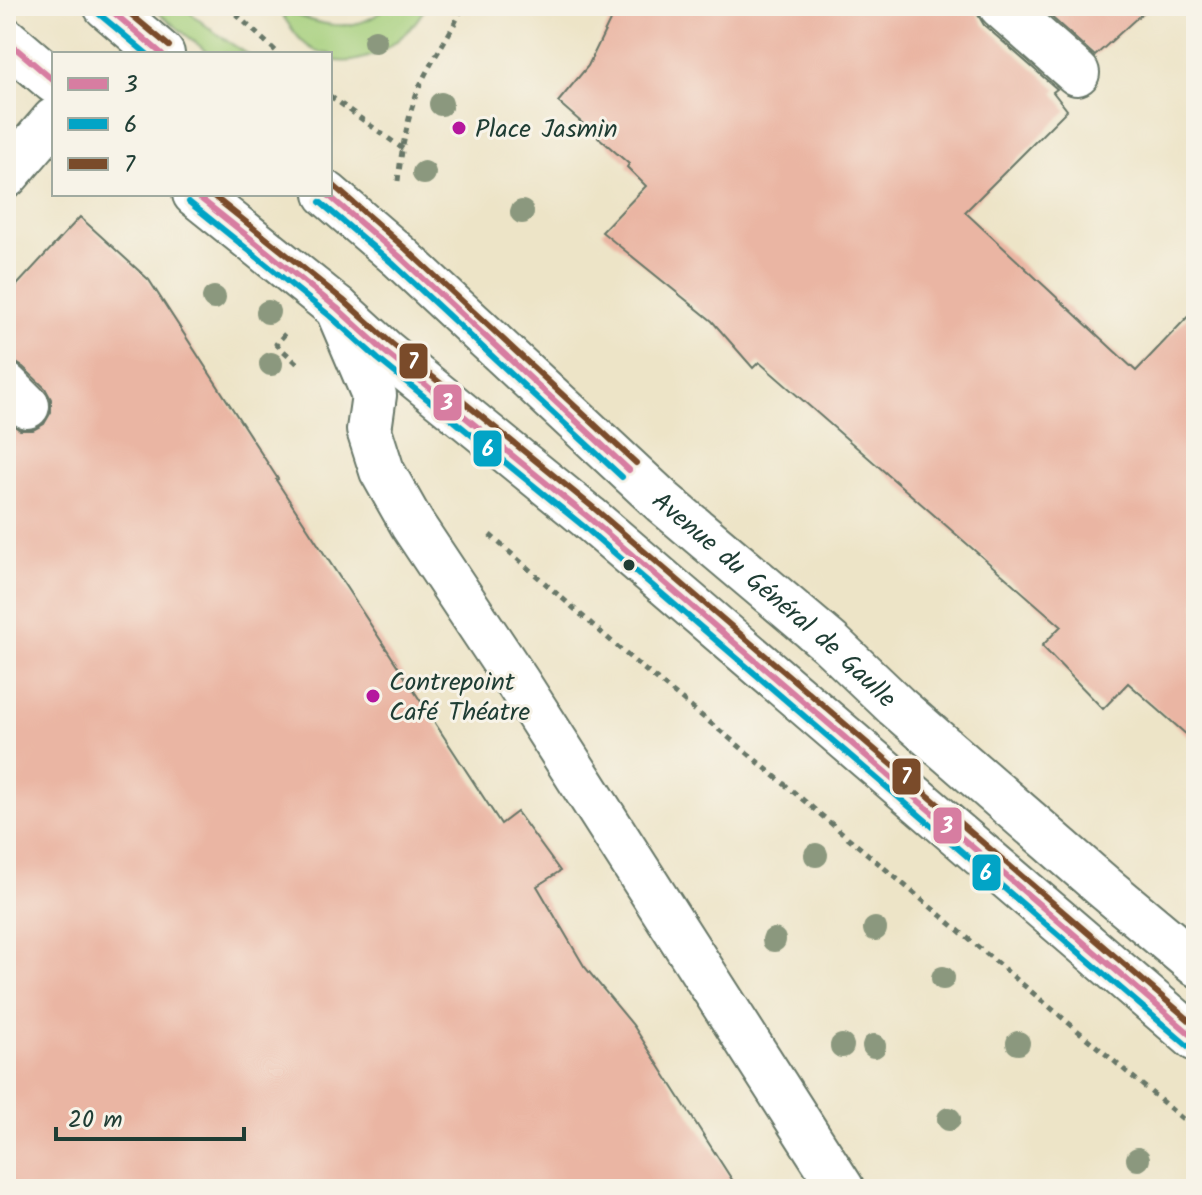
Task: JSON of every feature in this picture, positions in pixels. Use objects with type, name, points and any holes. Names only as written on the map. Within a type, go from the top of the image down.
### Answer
[{"type":"main road","points":[[106,6],[158,50]]},
{"type":"main road","points":[[1001,6],[1077,73]]},
{"type":"main road","points":[[6,40],[52,79]]},
{"type":"main road","points":[[6,176],[52,122]]},
{"type":"main road","points":[[197,196],[588,517],[1196,1039]]},
{"type":"main road","name":"Avenue du Général de Gaulle","points":[[324,197],[399,256],[664,503],[830,643],[896,706],[1196,964]]},
{"type":"main road","points":[[337,308],[374,395],[369,430],[382,471],[833,1185]]},
{"type":"path","points":[[227,6],[277,52]]},
{"type":"path","points":[[398,187],[403,149],[417,94],[463,6]]},
{"type":"path","points":[[332,97],[403,149]]},
{"type":"path","points":[[490,535],[634,661],[1196,1130]]},
{"type":"green space","points":[[150,6],[183,6],[245,52],[208,52]]},
{"type":"green space","points":[[387,6],[426,6],[398,40],[373,55],[345,61],[332,60],[332,52],[319,52],[305,44],[277,7],[305,19],[334,25],[362,22]]},
{"type":"building","points":[[617,6],[977,6],[984,25],[1057,89],[1053,92],[1067,110],[965,212],[1136,371],[1196,308],[1196,743],[1128,683],[1103,709],[1042,646],[1061,626],[759,362],[753,368],[712,321],[602,232],[646,186],[627,167],[629,164],[558,102],[588,66]]},
{"type":"building","points":[[1039,6],[1150,6],[1095,56]]},
{"type":"building","points":[[80,217],[149,280],[501,824],[517,812],[560,871],[537,886],[584,966],[633,1025],[738,1189],[6,1189],[6,420],[20,430],[33,430],[44,424],[51,412],[51,399],[45,388],[23,367],[6,361],[6,297]]},
{"type":"transit line","name":"3","points":[[106,6],[160,52]]},
{"type":"transit line","name":"7","points":[[121,6],[169,46]]},
{"type":"transit line","name":"6","points":[[99,14],[145,52]]},
{"type":"transit line","name":"3","points":[[6,40],[52,79]]},
{"type":"transit line","name":"7","points":[[334,186],[636,463]]},
{"type":"transit line","name":"3","points":[[197,196],[588,517],[1196,1039]]},
{"type":"transit line","name":"7","points":[[213,196],[595,509],[1196,1026]]},
{"type":"transit line","name":"3","points":[[329,196],[399,256],[629,470]]},
{"type":"transit line","name":"6","points":[[189,202],[582,525],[1189,1047]]},
{"type":"transit line","name":"6","points":[[320,202],[392,263],[622,477]]},
{"type":"place","name":"Place Jasmin","points":[[459,128]]},
{"type":"place","name":"Contrepoint Café Théatre","points":[[373,696]]}]
